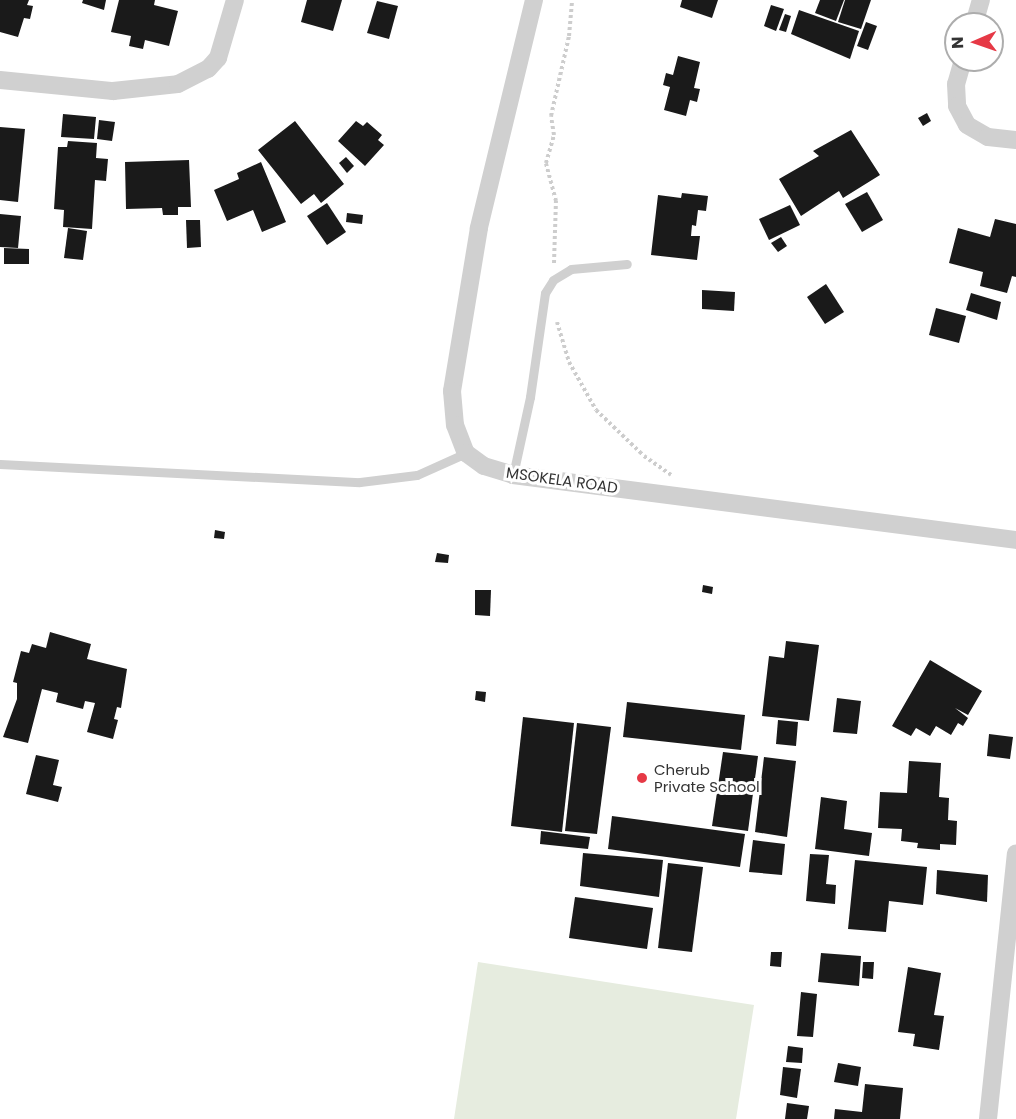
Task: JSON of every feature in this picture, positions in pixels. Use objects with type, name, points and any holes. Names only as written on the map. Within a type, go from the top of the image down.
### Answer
[{"type":"street","points":[[0,80],[114,92],[177,84],[208,69],[218,58],[235,0]]},
{"type":"street","points":[[466,453],[454,425],[452,392],[479,228],[534,0]]},
{"type":"street","points":[[960,72],[956,84],[957,106],[967,125],[988,137],[1016,140]]},
{"type":"street","name":"MSOKELA ROAD","points":[[466,453],[484,466],[513,475],[1016,540]]},
{"type":"street","points":[[988,1119],[1016,853]]},
{"type":"lane","points":[[513,475],[530,397],[545,293],[553,280],[571,269],[627,264]]},
{"type":"lane","points":[[0,464],[360,482],[417,475],[466,453]]},
{"type":"shaded area","points":[[478,962],[754,1005],[736,1119],[454,1119]]},
{"type":"building","points":[[0,0],[29,0],[27,5],[33,6],[30,19],[24,18],[18,37],[0,32]]},
{"type":"building","points":[[83,0],[106,0],[104,10],[82,3]]},
{"type":"building","points":[[119,0],[155,0],[154,5],[178,11],[169,46],[145,40],[143,49],[129,46],[131,36],[111,32]]},
{"type":"building","points":[[307,0],[342,0],[333,31],[301,22]]},
{"type":"building","points":[[682,0],[718,0],[712,18],[680,7]]},
{"type":"building","points":[[820,0],[844,0],[836,21],[815,13]]},
{"type":"building","points":[[845,0],[871,0],[861,29],[838,22]]},
{"type":"building","points":[[377,1],[398,6],[389,39],[367,33]]},
{"type":"building","points":[[771,5],[784,9],[776,31],[764,26]]},
{"type":"building","points":[[799,10],[859,31],[850,59],[791,34]]},
{"type":"building","points":[[785,14],[791,16],[786,32],[779,30]]},
{"type":"building","points":[[866,22],[877,26],[868,50],[857,46]]},
{"type":"building","points":[[678,56],[700,62],[694,88],[700,89],[697,102],[690,100],[686,116],[664,110],[670,87],[663,85],[666,73],[673,75]]},
{"type":"building","points":[[927,113],[931,121],[923,126],[918,118]]},
{"type":"building","points":[[63,114],[96,117],[94,139],[61,137]]},
{"type":"building","points":[[99,120],[115,122],[112,141],[97,139]]},
{"type":"building","points":[[295,121],[344,184],[321,203],[314,194],[301,204],[258,150]]},
{"type":"building","points":[[356,121],[363,126],[367,122],[382,135],[378,140],[384,145],[365,166],[338,141]]},
{"type":"building","points":[[0,127],[25,129],[18,202],[0,200]]},
{"type":"building","points":[[851,130],[880,175],[843,198],[839,191],[801,216],[779,179],[819,156],[813,151]]},
{"type":"building","points":[[68,141],[97,143],[96,158],[108,159],[106,181],[95,180],[92,229],[63,227],[64,210],[54,209],[58,147],[67,147]]},
{"type":"building","points":[[346,157],[354,166],[347,173],[339,163]]},
{"type":"building","points":[[189,160],[191,207],[178,207],[178,215],[163,215],[162,208],[126,209],[125,162]]},
{"type":"building","points":[[261,162],[286,222],[262,232],[253,210],[227,221],[214,190],[239,179],[237,173]]},
{"type":"building","points":[[867,192],[883,220],[862,232],[845,204]]},
{"type":"building","points":[[682,193],[708,196],[706,211],[698,210],[696,226],[692,225],[691,236],[700,236],[697,260],[651,255],[658,195],[681,198]]},
{"type":"building","points":[[327,203],[346,232],[327,245],[307,216]]},
{"type":"building","points":[[790,205],[800,225],[769,240],[759,219]]},
{"type":"building","points":[[347,213],[363,215],[362,224],[346,222]]},
{"type":"building","points":[[0,214],[21,216],[18,248],[0,247]]},
{"type":"building","points":[[995,219],[1016,224],[1016,277],[1012,276],[1007,293],[980,286],[983,272],[949,263],[958,228],[990,237]]},
{"type":"building","points":[[186,220],[200,220],[201,247],[187,248]]},
{"type":"building","points":[[68,228],[87,231],[83,260],[64,258]]},
{"type":"building","points":[[781,237],[787,246],[778,252],[771,243]]},
{"type":"building","points":[[4,248],[29,249],[29,264],[4,264]]},
{"type":"building","points":[[826,284],[844,312],[825,324],[807,297]]},
{"type":"building","points":[[702,290],[735,292],[734,311],[702,309]]},
{"type":"building","points":[[971,293],[1001,302],[997,320],[966,310]]},
{"type":"building","points":[[936,308],[966,316],[959,343],[929,335]]},
{"type":"building","points":[[215,530],[225,532],[224,539],[214,538]]},
{"type":"building","points":[[437,553],[449,555],[448,563],[435,562]]},
{"type":"building","points":[[703,585],[713,587],[712,594],[702,592]]},
{"type":"building","points":[[475,590],[491,590],[490,616],[475,615]]},
{"type":"building","points":[[50,632],[91,644],[87,659],[127,669],[121,708],[117,707],[114,719],[118,720],[113,739],[87,732],[95,703],[85,701],[83,709],[56,702],[58,693],[42,689],[28,743],[3,737],[17,699],[17,683],[13,682],[21,651],[29,653],[32,644],[46,648]]},
{"type":"building","points":[[786,641],[819,645],[809,721],[762,716],[769,656],[784,658]]},
{"type":"building","points":[[930,660],[982,691],[968,715],[955,708],[968,718],[963,726],[958,723],[951,735],[936,726],[930,736],[916,728],[911,736],[892,726]]},
{"type":"building","points":[[476,691],[486,692],[485,702],[475,700]]},
{"type":"building","points":[[837,698],[861,701],[857,734],[833,732]]},
{"type":"building","points":[[627,702],[745,715],[741,750],[623,737]]},
{"type":"building","points":[[523,717],[574,723],[562,832],[511,826]]},
{"type":"building","points":[[778,720],[798,722],[796,746],[776,744]]},
{"type":"building","points":[[577,723],[611,727],[597,834],[565,831]]},
{"type":"building","points":[[989,734],[1013,737],[1010,759],[987,756]]},
{"type":"building","points":[[723,752],[758,756],[748,831],[712,826]]},
{"type":"building","points":[[36,755],[59,760],[53,785],[62,787],[58,802],[26,794]]},
{"type":"building","points":[[764,757],[796,761],[787,837],[755,832]]},
{"type":"building","points":[[909,761],[941,763],[939,797],[949,798],[948,820],[957,821],[956,845],[940,844],[940,850],[917,848],[918,843],[901,841],[902,829],[878,828],[880,792],[907,793]]},
{"type":"building","points":[[821,797],[847,801],[844,829],[872,833],[869,856],[815,849]]},
{"type":"building","points":[[612,816],[745,834],[740,867],[608,849]]},
{"type":"building","points":[[541,831],[590,837],[588,849],[540,844]]},
{"type":"building","points":[[753,840],[785,844],[782,875],[749,872]]},
{"type":"building","points":[[583,853],[663,860],[659,897],[580,886]]},
{"type":"building","points":[[810,854],[829,855],[826,884],[836,885],[835,904],[806,901]]},
{"type":"building","points":[[855,860],[927,867],[923,905],[889,901],[886,932],[848,929]]},
{"type":"building","points":[[668,863],[703,867],[692,952],[658,948]]},
{"type":"building","points":[[937,870],[988,875],[987,902],[936,894]]},
{"type":"building","points":[[575,897],[653,908],[647,949],[569,938]]},
{"type":"building","points":[[771,952],[782,952],[781,967],[770,966]]},
{"type":"building","points":[[821,953],[861,956],[859,986],[818,982]]},
{"type":"building","points":[[863,962],[874,962],[873,979],[862,978]]},
{"type":"building","points":[[908,967],[941,973],[934,1015],[944,1016],[939,1050],[913,1046],[915,1034],[898,1032]]},
{"type":"building","points":[[801,992],[817,994],[813,1037],[797,1036]]},
{"type":"building","points":[[788,1046],[803,1048],[802,1063],[786,1062]]},
{"type":"building","points":[[838,1063],[861,1067],[858,1086],[834,1082]]},
{"type":"building","points":[[783,1067],[801,1069],[797,1098],[780,1095]]},
{"type":"building","points":[[865,1084],[903,1088],[900,1119],[834,1119],[835,1109],[862,1112]]},
{"type":"building","points":[[787,1103],[809,1106],[807,1119],[785,1119]]},
{"type":"place","name":"Cherub Private School","points":[[642,778]]}]
